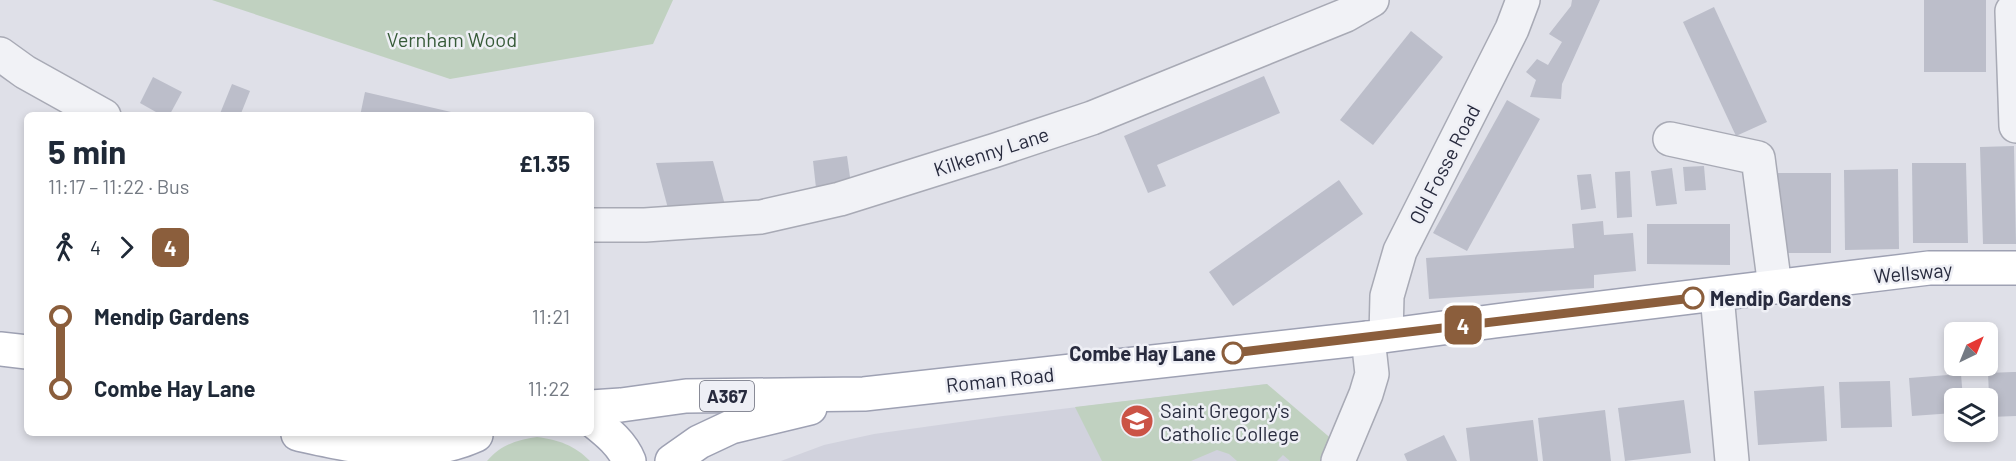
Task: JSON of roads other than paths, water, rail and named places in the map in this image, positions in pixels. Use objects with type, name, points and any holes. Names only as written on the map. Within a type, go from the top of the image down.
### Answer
[{"type":"main road","name":"Wellsway","points":[[1377,337],[1929,268],[2016,268]]},
{"type":"main road","name":"Roman Road","points":[[594,407],[686,396],[864,394],[1377,337]]},
{"type":"main road","points":[[0,349],[24,352]]},
{"type":"main road","name":"Roman Road","points":[[672,461],[699,442],[731,427],[864,394]]},
{"type":"main road","points":[[594,422],[608,432],[626,452],[629,461]]},
{"type":"main road","points":[[295,436],[331,461]]},
{"type":"main road","points":[[307,436],[393,452],[442,447],[462,442],[473,436]]},
{"type":"main road","points":[[455,461],[475,436]]},
{"type":"street","name":"Kilkenny Lane","points":[[594,225],[645,225],[761,217],[840,200],[1092,118],[1346,15],[1372,0]]},
{"type":"street","name":"Old Fosse Road","points":[[1377,337],[1400,251],[1512,28],[1523,0]]},
{"type":"street","points":[[2012,11],[2016,126]]},
{"type":"street","points":[[0,54],[25,72],[97,112]]},
{"type":"street","points":[[1670,139],[1758,158],[1775,287]]},
{"type":"street","points":[[1717,295],[1732,461]]},
{"type":"street","points":[[1338,461],[1366,394],[1372,374],[1377,337]]},
{"type":"place","name":"Mendip Gardens","points":[[1693,298]]},
{"type":"place","name":"Combe Hay Lane","points":[[1233,353]]},
{"type":"place","name":"Saint Gregory's Catholic College","points":[[1137,421]]},
{"type":"park label","name":"Vernham Wood","points":[[452,39]]}]
